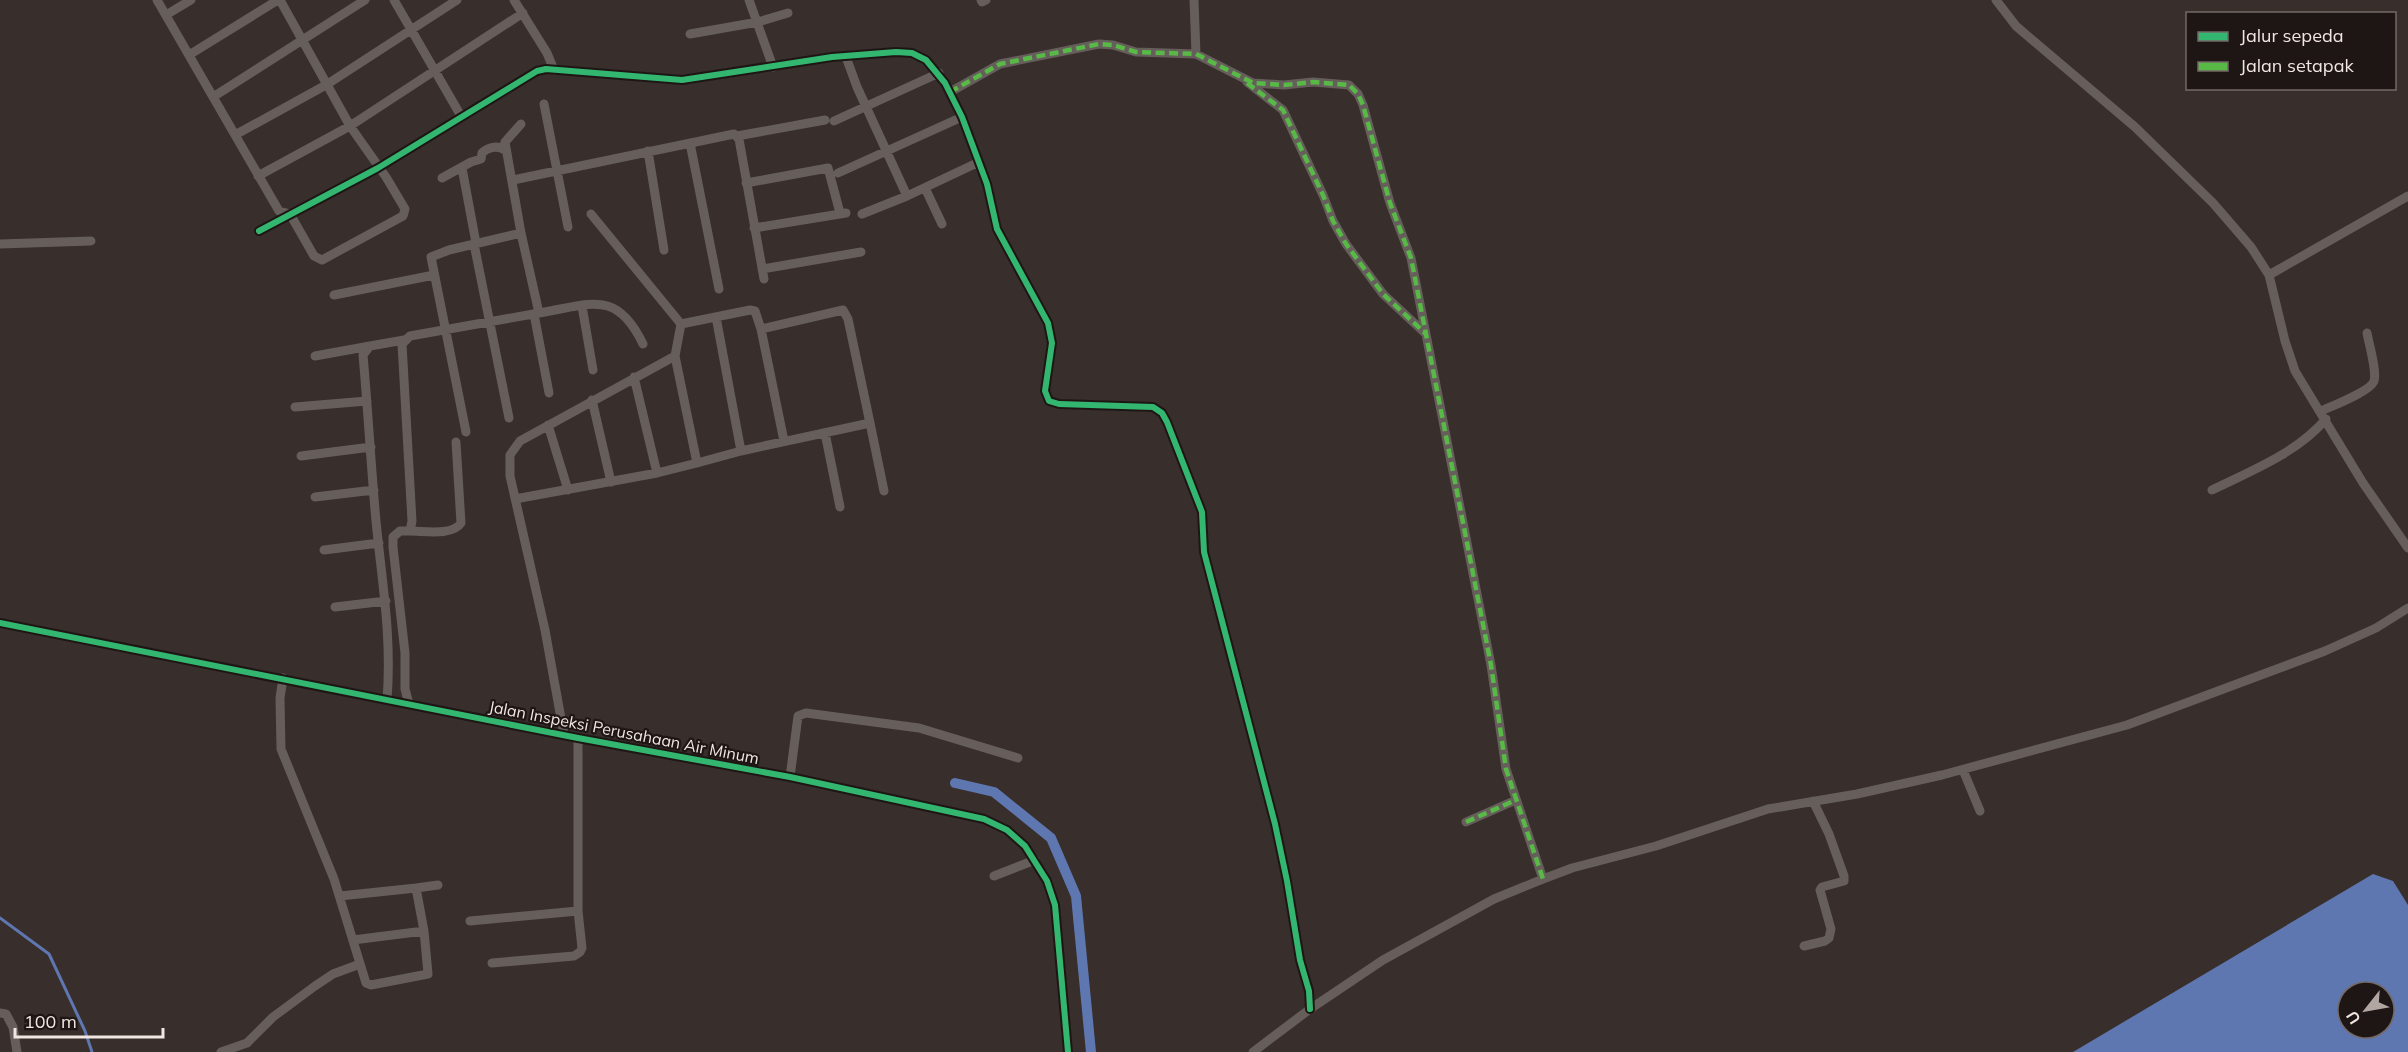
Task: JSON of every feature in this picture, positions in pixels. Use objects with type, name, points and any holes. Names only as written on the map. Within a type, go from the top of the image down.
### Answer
[{"type":"street","points":[[157,0],[166,15],[189,56],[279,212],[290,214],[314,256],[322,260],[405,213],[404,206],[386,177],[350,126],[279,0],[189,56]]},
{"type":"street","points":[[166,15],[191,0]]},
{"type":"street","points":[[213,97],[303,42],[365,0]]},
{"type":"street","points":[[394,0],[461,116]]},
{"type":"street","points":[[235,135],[326,84],[457,0]]},
{"type":"street","points":[[514,0],[547,53],[554,70]]},
{"type":"street","points":[[749,0],[773,67]]},
{"type":"street","points":[[981,0],[982,2],[986,0]]},
{"type":"street","points":[[1194,0],[1196,54]]},
{"type":"street","points":[[1996,0],[2016,26],[2136,127],[2235,226],[2270,275],[2290,359],[2302,383],[2324,415],[2363,483],[2408,548]]},
{"type":"street","points":[[258,176],[350,126],[522,13]]},
{"type":"street","points":[[690,34],[758,22],[788,13]]},
{"type":"street","points":[[950,92],[1000,64],[1089,45],[1113,45],[1136,52],[1196,54],[1245,81],[1283,110],[1319,185],[1333,221],[1346,244],[1383,294],[1426,334]]},
{"type":"street","points":[[258,231],[378,168],[534,72],[554,70],[682,80],[896,52],[912,54],[926,60],[939,73],[962,117],[987,184],[997,229],[1048,323],[1052,343],[1045,391],[1049,402],[1146,406],[1158,409],[1167,422],[1193,486],[1202,512],[1204,552],[1275,824],[1300,960],[1309,991],[1310,1009]]},
{"type":"street","points":[[846,57],[907,196]]},
{"type":"street","points":[[513,180],[729,135],[737,136],[829,120],[939,73]]},
{"type":"street","points":[[1245,81],[1264,84],[1334,83],[1350,85],[1358,94],[1390,203],[1412,258],[1491,665],[1506,769],[1543,879]]},
{"type":"street","points":[[544,104],[568,227]]},
{"type":"street","points":[[838,173],[962,117]]},
{"type":"street","points":[[442,178],[481,159],[485,149],[500,147],[503,149],[505,141],[521,124]]},
{"type":"street","points":[[737,136],[764,279]]},
{"type":"street","points":[[505,141],[537,313],[549,393]]},
{"type":"street","points":[[690,143],[719,289]]},
{"type":"street","points":[[648,151],[664,250]]},
{"type":"street","points":[[862,214],[925,188],[979,162]]},
{"type":"street","points":[[462,168],[509,418]]},
{"type":"street","points":[[746,183],[828,168],[843,213],[754,228]]},
{"type":"street","points":[[925,188],[942,224]]},
{"type":"street","points":[[2270,275],[2408,196]]},
{"type":"street","points":[[591,214],[681,324],[675,356],[697,463]]},
{"type":"street","points":[[466,432],[431,257],[475,243],[521,233]]},
{"type":"street","points":[[0,244],[91,241]]},
{"type":"street","points":[[762,269],[861,252]]},
{"type":"street","points":[[334,295],[434,275]]},
{"type":"street","points":[[315,356],[404,340],[410,336],[602,303],[617,308],[632,324],[643,344]]},
{"type":"street","points":[[582,306],[593,370]]},
{"type":"street","points":[[681,324],[750,310],[757,315],[784,441]]},
{"type":"street","points":[[761,329],[843,310],[848,319],[884,491]]},
{"type":"street","points":[[716,317],[741,451]]},
{"type":"street","points":[[2212,490],[2293,448],[2316,430],[2324,415],[2373,383],[2375,375],[2367,333]]},
{"type":"street","points":[[404,340],[401,349],[412,507],[410,531]]},
{"type":"street","points":[[370,346],[363,356],[386,601],[390,667],[387,700]]},
{"type":"street","points":[[564,735],[545,630],[510,476],[510,455],[520,441],[675,356]]},
{"type":"street","points":[[634,377],[657,473]]},
{"type":"street","points":[[592,400],[611,482]]},
{"type":"street","points":[[294,407],[367,401]]},
{"type":"street","points":[[515,500],[657,473],[741,451],[870,423]]},
{"type":"street","points":[[548,425],[568,490]]},
{"type":"street","points":[[825,432],[840,507]]},
{"type":"street","points":[[409,704],[405,689],[405,653],[393,537],[400,531],[451,530],[459,527],[461,523],[456,442]]},
{"type":"street","points":[[301,456],[370,447]]},
{"type":"street","points":[[315,497],[374,490]]},
{"type":"street","points":[[324,550],[379,543]]},
{"type":"street","points":[[335,607],[386,601]]},
{"type":"street","points":[[1253,1052],[1310,1009],[1383,960],[1494,899],[1543,879],[1572,868],[1656,846],[1768,809],[1857,794],[1964,770],[2096,734],[2146,718],[2325,651],[2376,628],[2407,610]]},
{"type":"street","name":"Jalan Inspeksi Perusahaan Air Minum","points":[[0,623],[578,738],[790,777],[984,819],[1007,830],[1025,846],[1047,882],[1054,905],[1068,1052]]},
{"type":"street","points":[[283,678],[280,698],[281,749],[340,896],[366,983],[371,986],[425,976],[429,971],[416,888]]},
{"type":"street","points":[[790,777],[798,717],[806,713],[920,728],[1018,758]]},
{"type":"street","points":[[492,963],[574,956],[582,948],[578,911],[578,738]]},
{"type":"street","points":[[1964,770],[1980,811]]},
{"type":"street","points":[[1466,822],[1516,800]]},
{"type":"street","points":[[1804,946],[1829,938],[1831,929],[1820,890],[1822,887],[1844,881],[1829,834],[1813,801]]},
{"type":"street","points":[[994,876],[1035,860]]},
{"type":"street","points":[[340,896],[438,885]]},
{"type":"street","points":[[470,921],[578,911]]},
{"type":"street","points":[[353,940],[424,932]]},
{"type":"street","points":[[221,1052],[247,1042],[273,1017],[333,974],[360,964]]},
{"type":"street","points":[[0,1013],[6,1014],[13,1027],[17,1052]]},
{"type":"street","points":[[247,1042],[252,1052]]},
{"type":"water","points":[[2373,874],[2393,881],[2408,905],[2408,1052],[2073,1052]]},
{"type":"waterway","points":[[955,783],[994,792],[1051,838],[1076,896],[1091,1052]]},
{"type":"waterway","points":[[0,918],[49,954],[85,1031],[92,1052]]},
{"type":"marked path","points":[[950,92],[1000,64],[1099,44],[1113,45],[1136,52],[1196,54],[1253,83],[1284,85],[1313,82],[1349,85],[1358,94],[1390,203],[1411,258],[1491,665],[1506,769],[1543,879]]},
{"type":"marked path","points":[[1247,83],[1283,110],[1333,221],[1346,244],[1383,294],[1426,334]]},
{"type":"marked path","points":[[1466,822],[1516,800]]},
{"type":"cycle path","points":[[259,231],[378,168],[537,71],[546,69],[682,80],[832,57],[896,52],[912,53],[926,60],[945,83],[962,117],[987,184],[997,229],[1048,323],[1052,343],[1045,391],[1049,401],[1059,404],[1153,407],[1162,413],[1167,422],[1202,512],[1204,552],[1275,824],[1300,960],[1309,991],[1310,1009]]},
{"type":"cycle path","points":[[0,623],[578,738],[790,777],[984,819],[1007,830],[1025,846],[1047,881],[1055,905],[1068,1052]]}]
